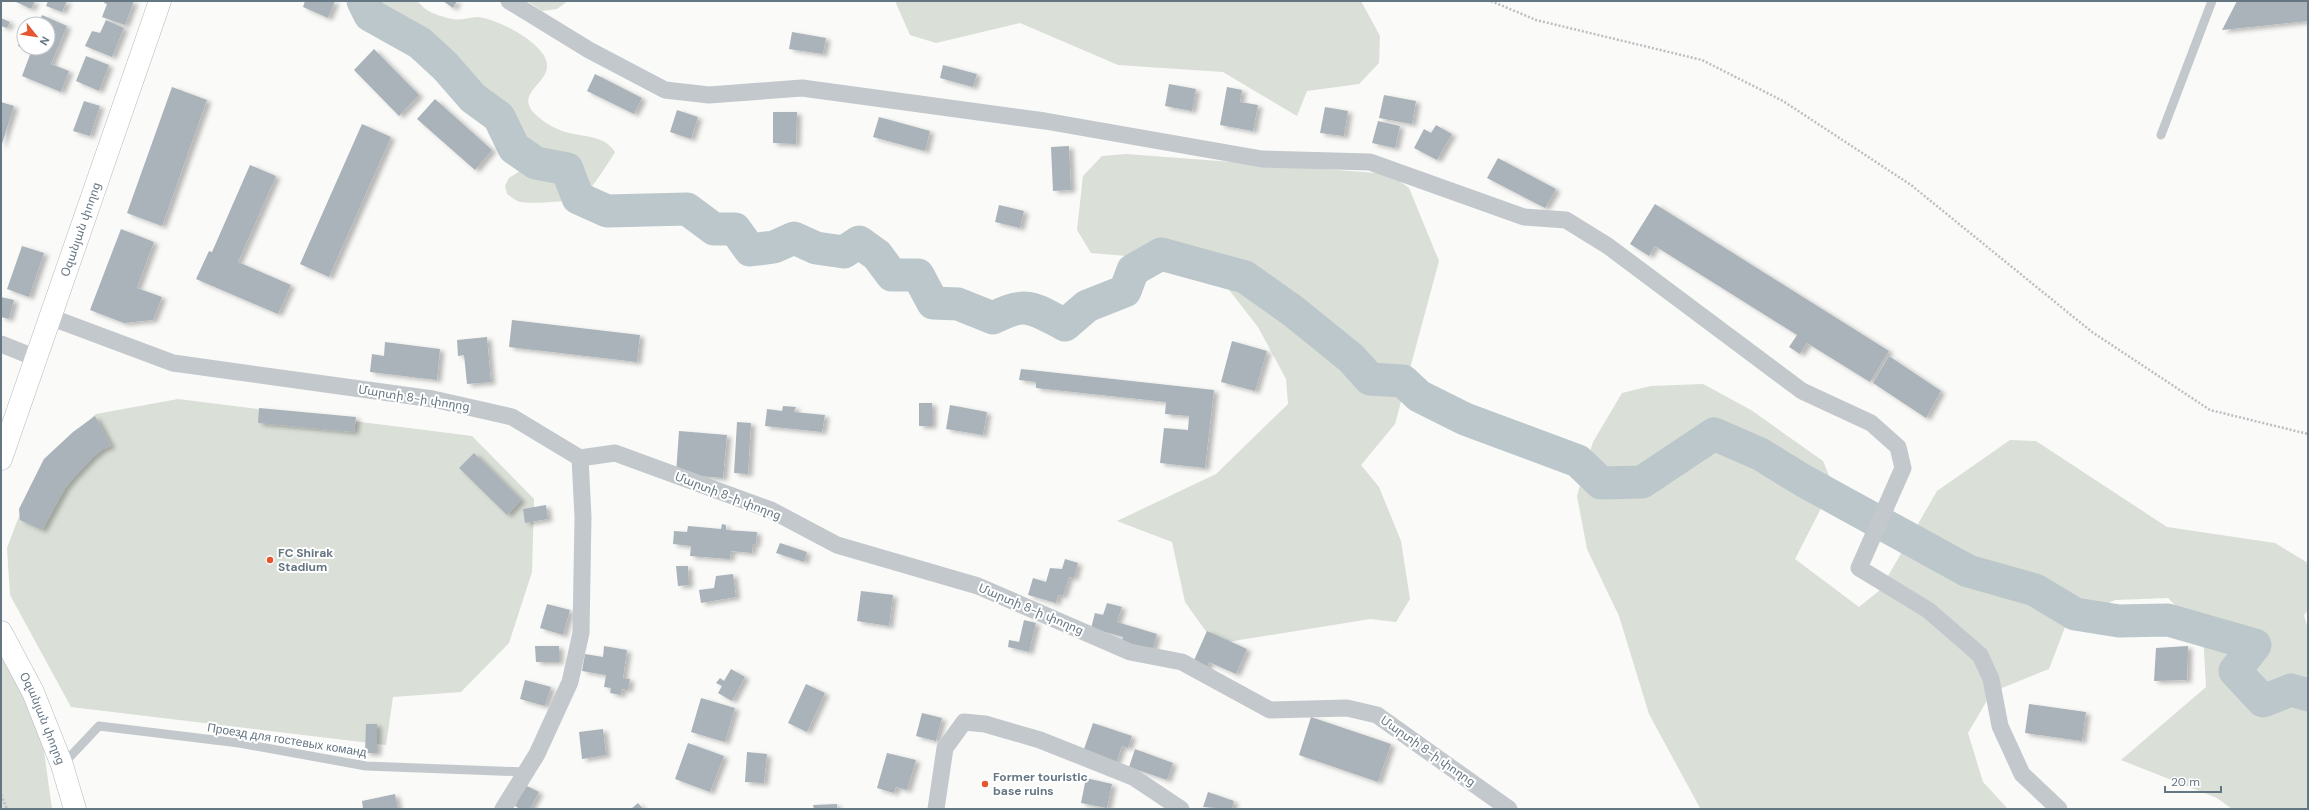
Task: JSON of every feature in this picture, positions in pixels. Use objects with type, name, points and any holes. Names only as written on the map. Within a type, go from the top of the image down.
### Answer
[{"type":"main road","name":"Օզանյան փողոց","points":[[1,459],[160,1]]},
{"type":"main road","name":"Օզանյան փողոց","points":[[1,632],[33,692],[62,765],[75,809]]},
{"type":"street","points":[[510,1],[589,50],[665,90],[709,95],[802,88],[1045,121],[1262,159],[1370,162],[1524,217],[1566,220],[1608,246],[1802,391],[1871,423],[1898,447],[1903,468],[1859,568],[1928,610],[1980,655],[1991,679],[2000,726],[2022,774],[2059,809]]},
{"type":"street","name":"Մարտի 8-ի փողոց","points":[[50,317],[173,363],[433,398],[512,417],[580,458],[615,453],[771,510],[837,545],[978,586],[1130,652],[1182,662],[1270,710],[1347,708],[1377,715],[1509,809]]},
{"type":"street","points":[[1,344],[36,358]]},
{"type":"street","points":[[503,809],[537,754],[570,682],[581,633],[583,517],[580,458]]},
{"type":"street","points":[[936,809],[945,748],[964,722],[985,724],[1040,740],[1112,768],[1133,777],[1181,809]]},
{"type":"lane","points":[[2161,135],[2212,1]]},
{"type":"lane","name":"Проезд для гостевых команд","points":[[62,765],[99,726],[239,743],[366,766],[526,772]]},
{"type":"path","points":[[1491,1],[1536,20],[1702,60],[1783,101],[1911,185],[2092,332],[2210,410],[2308,434]]},
{"type":"path","points":[[1,795],[7,809]]},
{"type":"shaded area","points":[[364,1],[415,1],[426,9],[447,18],[459,20],[477,17],[485,18],[507,27],[529,40],[544,56],[547,64],[543,77],[530,94],[528,100],[530,107],[535,114],[551,126],[560,130],[601,140],[615,152],[586,194],[572,200],[533,203],[520,202],[507,194],[505,186],[509,178],[523,169],[527,162],[526,154],[504,127],[499,117],[462,80],[445,66],[383,31]]},
{"type":"shaded area","points":[[527,1],[568,1],[557,9],[542,11]]},
{"type":"shaded area","points":[[895,1],[1361,1],[1380,36],[1379,63],[1359,84],[1307,91],[1297,116],[1223,72],[1118,65],[1020,23],[936,43],[910,35]]},
{"type":"shaded area","points":[[1126,154],[1390,174],[1409,188],[1439,261],[1395,424],[1361,465],[1379,487],[1401,541],[1410,599],[1396,622],[1370,619],[1215,644],[1185,602],[1172,542],[1117,521],[1216,474],[1288,404],[1286,379],[1258,327],[1208,263],[1091,253],[1077,230],[1083,176],[1102,156]]},
{"type":"shaded area","points":[[1703,384],[1751,410],[1823,461],[1833,485],[1795,559],[1859,607],[1880,590],[1937,491],[2010,440],[2036,441],[2167,527],[2275,543],[2308,563],[2308,610],[2304,615],[2308,630],[2308,809],[2232,809],[2217,798],[2121,760],[2206,687],[2203,633],[2168,598],[2115,600],[2067,622],[2049,669],[1992,692],[1968,733],[1983,782],[2008,809],[1700,808],[1649,714],[1619,616],[1587,549],[1577,496],[1593,442],[1622,393],[1651,386]]},
{"type":"shaded area","name":"FC Shirak Stadium","points":[[178,399],[472,436],[534,499],[532,572],[509,643],[461,692],[393,697],[386,745],[71,707],[10,595],[7,548],[30,487],[44,459],[96,414]]},
{"type":"shaded area","points":[[1,654],[40,722],[52,809],[1,809]]},
{"type":"building","points":[[14,1],[35,1],[31,9]]},
{"type":"building","points":[[48,1],[67,1],[62,12],[46,6]]},
{"type":"building","points":[[105,1],[134,1],[125,25],[102,17],[107,4],[104,3]]},
{"type":"building","points":[[305,1],[335,1],[328,18],[303,7]]},
{"type":"building","points":[[443,1],[457,1],[453,8]]},
{"type":"building","points":[[2237,1],[2308,1],[2308,21],[2222,30]]},
{"type":"building","points":[[1,18],[10,22],[7,28],[1,26]]},
{"type":"building","points":[[106,20],[124,28],[112,57],[85,46],[92,31],[100,33]]},
{"type":"building","points":[[56,21],[67,26],[56,52]]},
{"type":"building","points":[[792,32],[826,38],[823,54],[789,49]]},
{"type":"building","points":[[374,49],[419,95],[399,116],[354,70]]},
{"type":"building","points":[[30,56],[54,56],[51,64],[69,71],[61,92],[22,76]]},
{"type":"building","points":[[86,56],[109,65],[99,91],[76,81]]},
{"type":"building","points":[[943,65],[977,74],[973,87],[940,78]]},
{"type":"building","points":[[595,74],[642,98],[634,114],[587,91]]},
{"type":"building","points":[[1169,84],[1196,89],[1192,111],[1165,106]]},
{"type":"building","points":[[172,87],[207,100],[162,226],[127,213]]},
{"type":"building","points":[[1227,87],[1242,90],[1240,102],[1258,105],[1253,131],[1220,125]]},
{"type":"building","points":[[1384,95],[1416,101],[1412,124],[1379,118]]},
{"type":"building","points":[[435,99],[492,150],[475,170],[417,119]]},
{"type":"building","points":[[84,101],[100,106],[90,136],[73,131]]},
{"type":"building","points":[[1,102],[14,106],[1,147]]},
{"type":"building","points":[[1325,107],[1348,111],[1344,136],[1320,133]]},
{"type":"building","points":[[677,110],[698,117],[691,139],[670,132]]},
{"type":"building","points":[[773,112],[797,112],[796,144],[773,143]]},
{"type":"building","points":[[879,117],[930,131],[925,151],[873,137]]},
{"type":"building","points":[[1378,121],[1400,126],[1395,148],[1372,143]]},
{"type":"building","points":[[362,124],[391,137],[329,277],[300,264]]},
{"type":"building","points":[[1436,125],[1452,134],[1437,160],[1414,148],[1424,129],[1431,133]]},
{"type":"building","points":[[1069,146],[1071,190],[1053,191],[1051,147]]},
{"type":"building","points":[[1498,158],[1556,189],[1545,208],[1487,178]]},
{"type":"building","points":[[250,165],[276,176],[238,262],[291,285],[278,314],[196,279],[209,251],[212,252]]},
{"type":"building","points":[[1655,204],[1889,351],[1870,382],[1807,343],[1800,354],[1789,347],[1797,335],[1655,246],[1649,256],[1630,244]]},
{"type":"building","points":[[999,205],[1024,211],[1020,228],[995,222]]},
{"type":"building","points":[[121,229],[154,242],[137,288],[162,297],[153,320],[124,323],[90,310]]},
{"type":"building","points":[[22,246],[44,253],[29,297],[7,289]]},
{"type":"building","points":[[1,297],[14,300],[9,319],[1,317]]},
{"type":"building","points":[[512,320],[640,335],[637,362],[509,347]]},
{"type":"building","points":[[487,337],[491,382],[467,384],[464,355],[458,356],[457,340]]},
{"type":"building","points":[[1232,341],[1267,351],[1255,391],[1221,382]]},
{"type":"building","points":[[385,342],[440,349],[437,380],[370,372],[372,354],[384,356]]},
{"type":"building","points":[[1889,356],[1941,391],[1926,418],[1873,383]]},
{"type":"building","points":[[1021,369],[1214,390],[1205,468],[1160,463],[1164,428],[1188,430],[1189,416],[1165,414],[1166,402],[1036,388],[1036,382],[1019,380]]},
{"type":"building","points":[[919,403],[932,403],[932,426],[919,426]]},
{"type":"building","points":[[950,405],[987,412],[983,435],[946,429]]},
{"type":"building","points":[[783,406],[796,407],[794,412],[825,415],[822,432],[765,426],[767,409],[782,411]]},
{"type":"building","points":[[259,408],[356,417],[354,432],[258,423]]},
{"type":"building","points":[[95,416],[111,446],[103,449],[93,457],[74,477],[65,488],[42,530],[20,520],[19,509],[44,459],[73,432]]},
{"type":"building","points":[[737,422],[751,423],[748,474],[734,473]]},
{"type":"building","points":[[679,431],[727,435],[723,478],[676,474]]},
{"type":"building","points":[[474,453],[521,500],[507,515],[459,468]]},
{"type":"building","points":[[546,505],[548,519],[525,523],[523,509]]},
{"type":"building","points":[[722,524],[726,525],[726,530],[757,532],[756,545],[753,544],[752,553],[731,551],[730,559],[690,556],[691,546],[673,544],[674,531],[687,532],[688,526],[721,529]]},
{"type":"building","points":[[780,543],[807,552],[804,562],[776,553]]},
{"type":"building","points":[[1065,559],[1078,563],[1074,578],[1069,577],[1063,596],[1058,595],[1056,603],[1028,595],[1033,578],[1046,582],[1050,568],[1062,569]]},
{"type":"building","points":[[676,566],[688,566],[689,585],[678,586]]},
{"type":"building","points":[[733,574],[736,597],[701,603],[699,590],[714,588],[716,576]]},
{"type":"building","points":[[861,591],[893,595],[889,626],[857,621]]},
{"type":"building","points":[[1107,603],[1122,607],[1117,622],[1157,634],[1152,651],[1122,641],[1123,637],[1091,628],[1095,613],[1103,615]]},
{"type":"building","points":[[547,604],[570,610],[563,635],[540,628]]},
{"type":"building","points":[[1024,620],[1036,623],[1029,652],[1008,647],[1009,640],[1019,642]]},
{"type":"building","points":[[1207,631],[1247,649],[1236,674],[1209,662],[1205,673],[1191,667]]},
{"type":"building","points":[[535,646],[559,646],[559,662],[536,662]]},
{"type":"building","points":[[604,646],[627,650],[623,678],[630,679],[628,690],[622,689],[621,695],[610,693],[611,688],[604,687],[606,675],[582,671],[585,654],[603,657]]},
{"type":"building","points":[[2188,646],[2187,680],[2154,681],[2156,648]]},
{"type":"building","points":[[731,669],[745,677],[732,701],[718,693],[722,686],[716,683],[720,678],[724,681]]},
{"type":"building","points":[[525,680],[551,687],[545,706],[520,699]]},
{"type":"building","points":[[806,684],[825,693],[807,732],[788,723]]},
{"type":"building","points":[[701,698],[735,708],[725,742],[691,732]]},
{"type":"building","points":[[2029,704],[2086,712],[2082,741],[2025,733]]},
{"type":"building","points":[[922,713],[942,718],[936,741],[916,736]]},
{"type":"building","points":[[1311,717],[1391,744],[1378,782],[1299,755]]},
{"type":"building","points":[[1093,723],[1132,736],[1128,748],[1122,746],[1116,763],[1083,752]]},
{"type":"building","points":[[366,724],[377,724],[377,753],[365,753]]},
{"type":"building","points":[[603,729],[606,755],[582,759],[579,732]]},
{"type":"building","points":[[688,743],[724,756],[710,792],[675,779]]},
{"type":"building","points":[[1135,749],[1173,763],[1167,780],[1129,767]]},
{"type":"building","points":[[747,752],[767,754],[764,783],[745,782]]},
{"type":"building","points":[[887,753],[916,760],[907,790],[896,787],[894,793],[877,788]]},
{"type":"building","points":[[1086,778],[1112,784],[1107,808],[1081,803]]},
{"type":"building","points":[[525,785],[539,792],[530,809],[520,809],[515,806]]},
{"type":"building","points":[[1208,792],[1234,801],[1232,809],[1203,807]]},
{"type":"building","points":[[395,794],[398,809],[363,809],[362,801]]},
{"type":"building","points":[[638,803],[643,809],[631,809]]},
{"type":"building","points":[[837,804],[837,809],[814,809],[813,805]]},
{"type":"waterway","points":[[363,1],[370,15],[420,43],[445,66],[473,98],[499,117],[514,148],[536,163],[567,169],[578,198],[607,211],[687,209],[714,229],[735,229],[750,250],[774,247],[794,238],[816,248],[844,252],[859,242],[877,255],[892,275],[918,275],[933,303],[958,304],[993,318],[1005,312],[1023,308],[1038,311],[1065,325],[1087,306],[1125,291],[1133,270],[1161,254],[1245,277],[1293,311],[1351,358],[1370,379],[1403,381],[1419,396],[1465,419],[1578,461],[1601,483],[1642,482],[1714,434],[1760,454],[1804,481],[1968,571],[2035,590],[2075,614],[2119,621],[2168,620],[2255,645],[2235,671],[2263,701],[2291,690],[2308,695]]},
{"type":"place","name":"FC Shirak Stadium","points":[[270,560]]},
{"type":"place","name":"Former touristic base ruins","points":[[985,784]]}]
